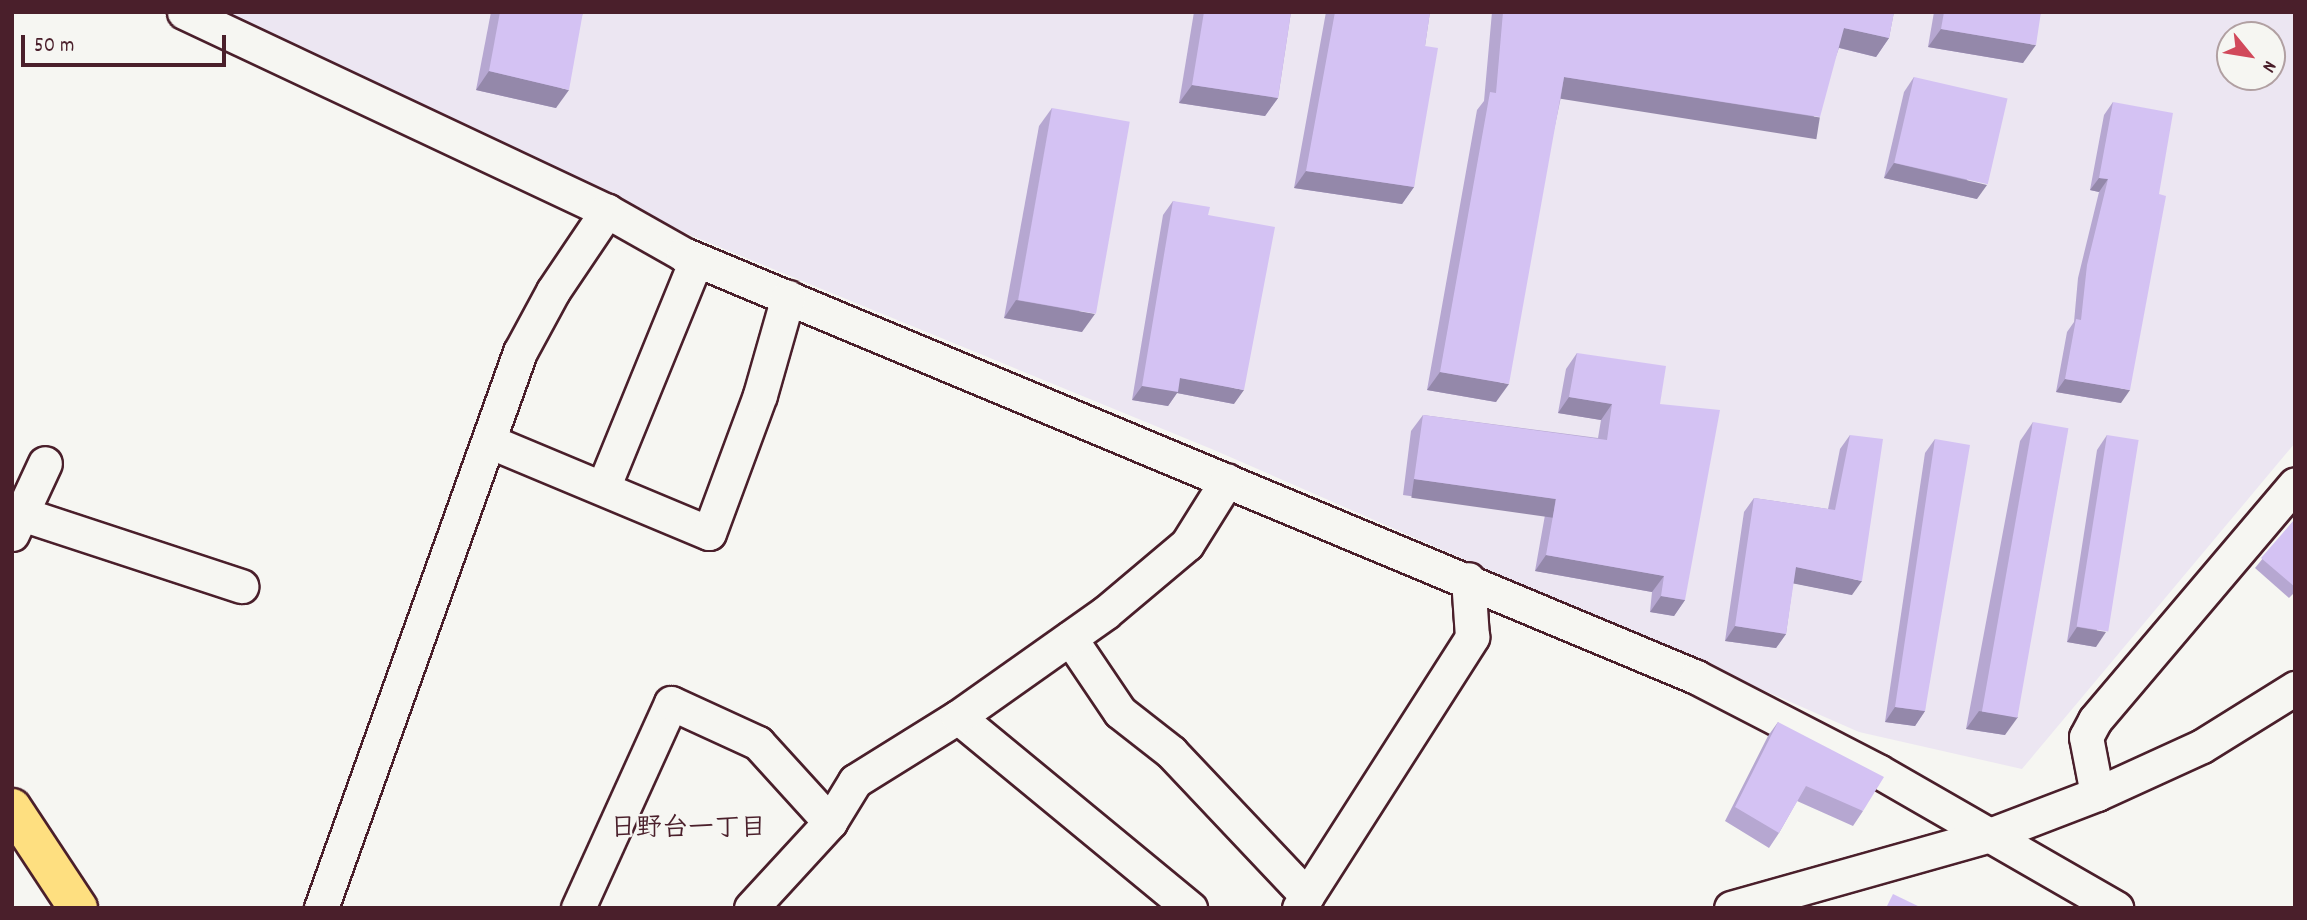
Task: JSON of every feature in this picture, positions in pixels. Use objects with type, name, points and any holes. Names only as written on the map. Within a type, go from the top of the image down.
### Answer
[{"type":"main road","points":[[12,808],[78,908]]},
{"type":"street","points":[[184,12],[607,212],[696,260],[1468,579],[1696,677],[1878,771],[2116,908]]},
{"type":"street","points":[[321,908],[491,442],[520,352],[553,292],[607,212]]},
{"type":"street","points":[[603,488],[696,260]]},
{"type":"street","points":[[491,442],[709,533],[760,395],[788,297]]},
{"type":"street","points":[[45,463],[17,524],[241,586]]},
{"type":"street","points":[[751,908],[830,822],[855,781],[958,717],[1069,638],[1187,544],[1227,480]]},
{"type":"street","points":[[2097,794],[2086,737],[2095,720],[2295,484]]},
{"type":"street","points":[[1069,638],[1120,712],[1171,752],[1303,902],[1472,637],[1468,579]]},
{"type":"street","points":[[1731,908],[1990,835],[2097,794],[2165,766],[2295,688]]},
{"type":"street","points":[[578,908],[671,703],[758,743],[830,822]]},
{"type":"street","points":[[958,717],[1190,908]]},
{"type":"shaded area","points":[[222,12],[2295,12],[2295,443],[2022,769],[1859,732],[1214,450],[690,235]]},
{"type":"building","points":[[500,12],[583,12],[569,90],[489,71]]},
{"type":"building","points":[[1204,12],[1291,12],[1278,98],[1192,85]]},
{"type":"building","points":[[1335,12],[1430,12],[1425,46],[1438,48],[1414,187],[1306,171]]},
{"type":"building","points":[[1503,12],[1894,12],[1889,38],[1844,28],[1820,117],[1564,77],[1509,384],[1440,372],[1490,92],[1496,93]]},
{"type":"building","points":[[1944,12],[2041,12],[2036,45],[1941,29]]},
{"type":"building","points":[[1914,77],[2008,99],[1988,184],[1894,163]]},
{"type":"building","points":[[2113,102],[2173,113],[2159,194],[2166,196],[2130,390],[2065,379],[2076,319],[2081,320],[2087,265],[2108,179],[2099,178]]},
{"type":"building","points":[[1052,108],[1130,122],[1096,314],[1018,300]]},
{"type":"building","points":[[1173,201],[1210,207],[1208,215],[1275,227],[1244,390],[1180,378],[1178,392],[1142,386]]},
{"type":"building","points":[[1577,353],[1666,366],[1660,404],[1720,410],[1685,600],[1661,596],[1664,576],[1546,555],[1556,499],[1414,479],[1423,415],[1607,440],[1612,404],[1569,397]]},
{"type":"building","points":[[2033,422],[2068,428],[2017,718],[1982,712]]},
{"type":"building","points":[[1850,435],[1883,439],[1862,581],[1796,567],[1786,634],[1735,626],[1754,498],[1835,510]]},
{"type":"building","points":[[2107,435],[2139,440],[2108,632],[2077,627]]},
{"type":"building","points":[[1935,439],[1970,445],[1925,711],[1895,707]]},
{"type":"building","points":[[2295,519],[2295,587],[2261,558]]},
{"type":"building","points":[[1778,722],[1884,777],[1863,811],[1806,786],[1779,833],[1735,807]]},
{"type":"building","points":[[1893,894],[1922,908],[1886,908]]},
{"type":"district","name":"日野台一丁目","points":[[688,830]]}]
